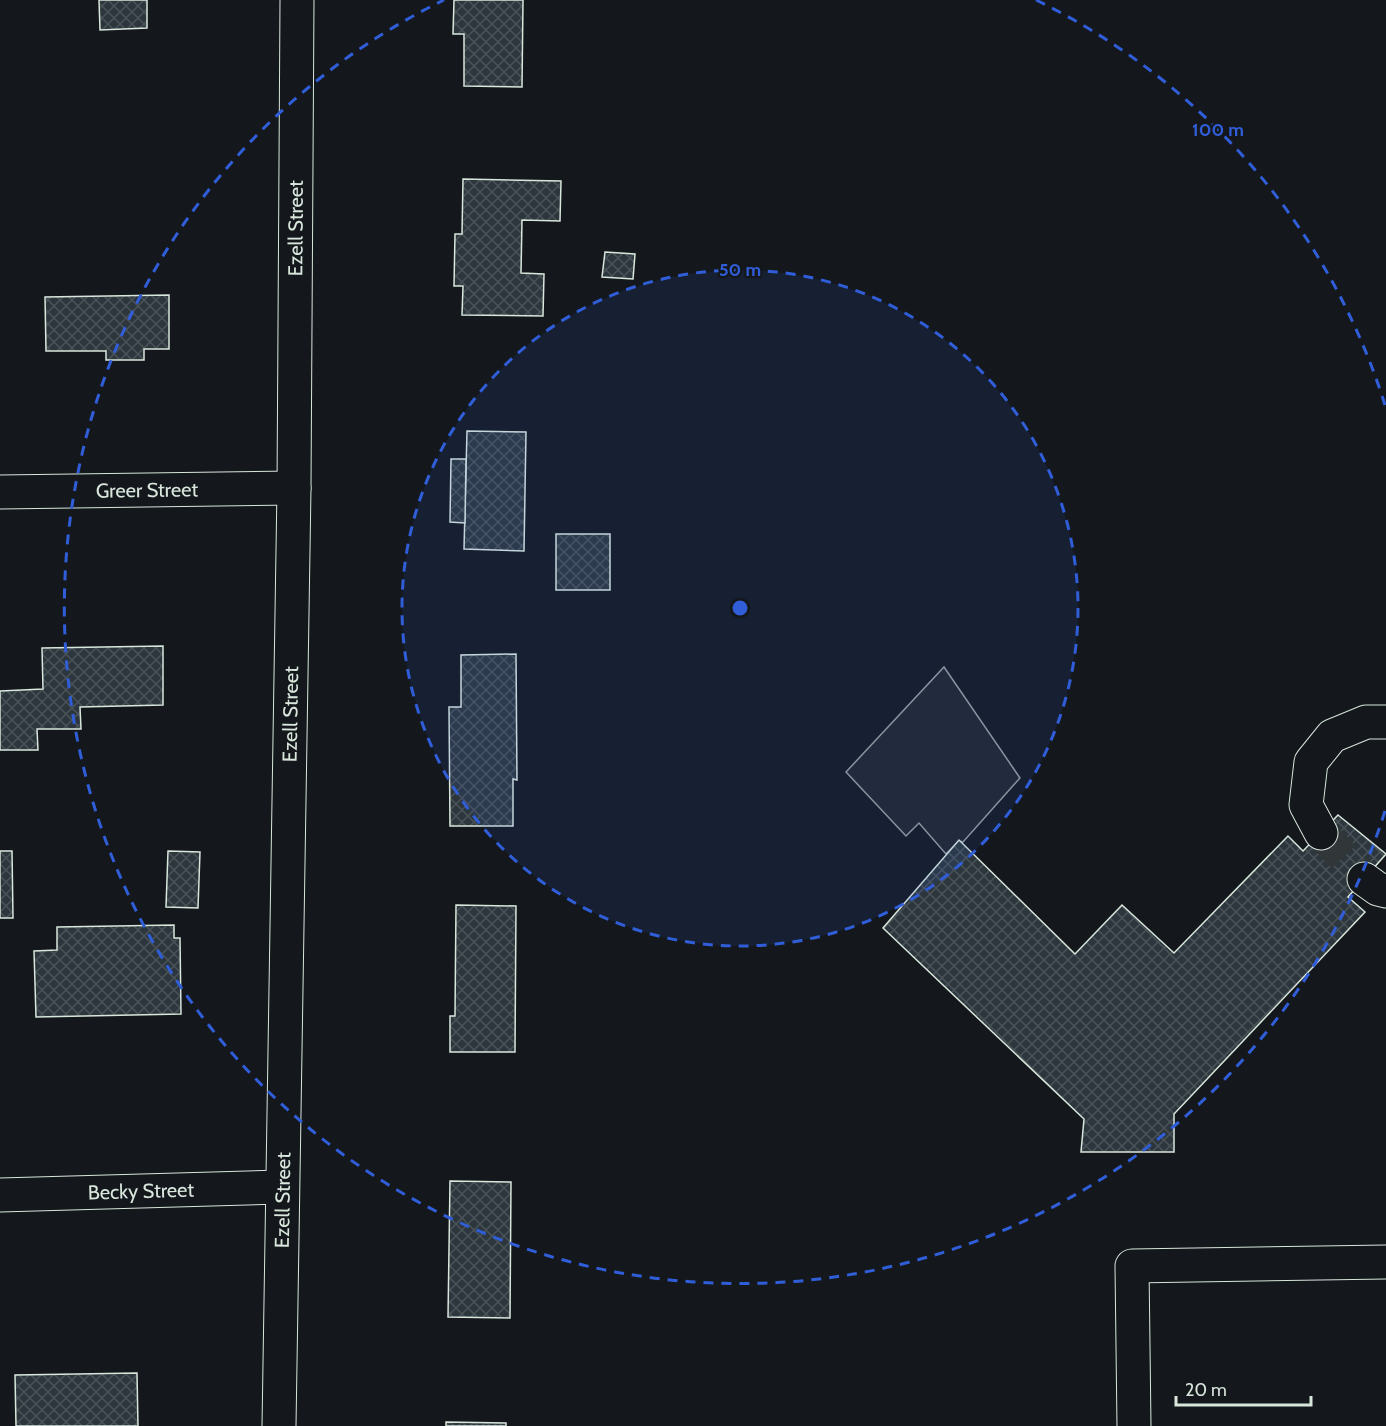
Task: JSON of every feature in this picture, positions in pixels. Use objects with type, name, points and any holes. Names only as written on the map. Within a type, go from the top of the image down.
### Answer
[{"type":"street","name":"Ezell Street","points":[[279,1426],[294,488],[297,0]]},
{"type":"street","name":"Greer Street","points":[[0,492],[294,488]]},
{"type":"street","points":[[1321,833],[1306,805],[1311,762],[1332,736],[1366,722],[1386,723]]},
{"type":"street","name":"Becky Street","points":[[0,1195],[282,1187]]},
{"type":"street","points":[[1134,1426],[1132,1266],[1386,1262]]},
{"type":"shaded area","points":[[944,667],[1020,778],[963,842],[959,841],[946,854],[919,823],[906,836],[846,772]]},
{"type":"building","points":[[99,0],[147,0],[147,28],[100,30]]},
{"type":"building","points":[[454,0],[523,0],[522,87],[464,86],[464,34],[453,34]]},
{"type":"building","points":[[463,179],[561,181],[560,221],[522,220],[521,273],[544,274],[543,316],[462,315],[463,286],[454,286],[455,234],[462,234]]},
{"type":"building","points":[[605,252],[635,254],[633,279],[602,277]]},
{"type":"building","points":[[169,295],[169,349],[144,349],[144,360],[106,360],[106,351],[46,351],[45,297]]},
{"type":"building","points":[[467,431],[526,432],[524,551],[464,549]]},
{"type":"building","points":[[451,459],[466,459],[465,523],[450,522]]},
{"type":"building","points":[[556,534],[610,534],[610,590],[556,590]]},
{"type":"building","points":[[163,646],[163,705],[80,707],[81,729],[37,729],[38,750],[0,750],[0,691],[43,689],[42,648]]},
{"type":"building","points":[[516,654],[517,780],[513,779],[513,826],[450,826],[449,707],[461,707],[461,655]]},
{"type":"building","points":[[1338,815],[1386,854],[1348,897],[1365,912],[1174,1114],[1174,1152],[1081,1152],[1084,1119],[883,928],[959,840],[1075,954],[1122,905],[1174,953],[1288,836],[1303,851]]},
{"type":"building","points":[[0,851],[12,851],[13,918],[0,918]]},
{"type":"building","points":[[168,851],[200,852],[198,908],[166,907]]},
{"type":"building","points":[[456,905],[516,906],[515,1052],[450,1052],[450,1016],[455,1016]]},
{"type":"building","points":[[174,925],[174,938],[180,938],[181,1014],[36,1017],[34,951],[57,950],[57,927]]},
{"type":"building","points":[[450,1181],[511,1182],[510,1318],[448,1317]]},
{"type":"building","points":[[137,1373],[138,1426],[16,1426],[15,1375]]},
{"type":"building","points":[[446,1422],[506,1423],[506,1426],[446,1426]]},
{"type":"tunnel","points":[[1321,833],[1364,879]]}]
